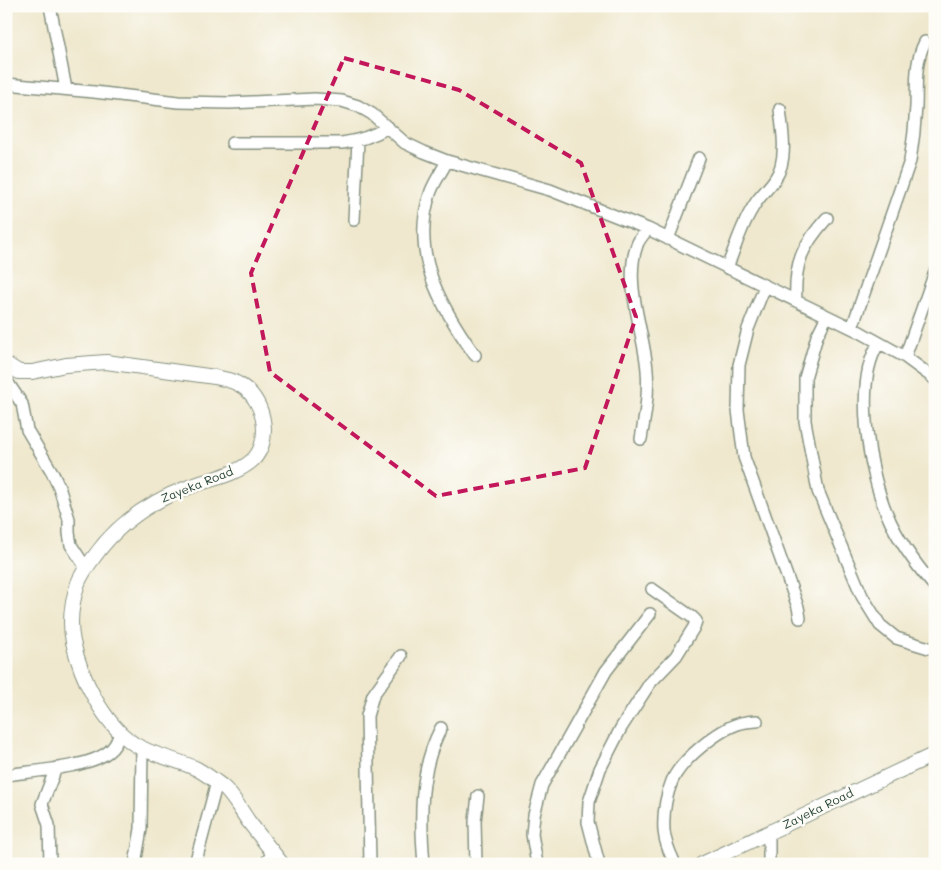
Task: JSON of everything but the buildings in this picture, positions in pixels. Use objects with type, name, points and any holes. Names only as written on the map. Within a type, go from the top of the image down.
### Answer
[{"type":"street","points":[[50,6],[66,90]]},
{"type":"street","points":[[852,328],[910,161],[914,139],[916,71],[918,58],[926,42]]},
{"type":"street","points":[[6,84],[178,102],[230,103],[315,99],[342,101],[358,106],[372,114],[406,143],[447,160],[550,190],[668,238],[852,328],[905,358],[935,379]]},
{"type":"street","points":[[727,268],[745,223],[757,201],[772,183],[781,167],[783,142],[780,109]]},
{"type":"street","points":[[232,143],[342,143],[358,140],[388,127]]},
{"type":"street","points":[[354,220],[358,140]]},
{"type":"street","points":[[668,238],[699,158]]},
{"type":"street","points":[[447,160],[432,190],[424,217],[423,239],[429,274],[456,326],[475,355]]},
{"type":"street","points":[[796,301],[795,283],[803,251],[811,236],[827,218]]},
{"type":"street","points":[[641,439],[648,398],[647,369],[632,271],[638,243],[648,229]]},
{"type":"street","points":[[905,358],[935,272]]},
{"type":"street","points":[[765,286],[748,329],[739,365],[738,410],[744,457],[798,607],[800,618]]},
{"type":"street","points":[[827,316],[817,336],[805,378],[805,421],[818,491],[862,596],[880,625],[896,638],[929,648]]},
{"type":"street","points":[[879,343],[874,350],[871,360],[866,390],[867,438],[872,466],[886,513],[900,541],[935,588]]},
{"type":"street","name":"Zayeka Road","points":[[6,364],[19,372],[26,372],[82,363],[106,362],[215,377],[233,381],[245,387],[257,402],[261,410],[263,433],[260,446],[250,463],[148,506],[111,534],[86,568],[78,583],[73,603],[73,642],[89,688],[107,718],[120,733],[142,748],[197,769],[217,782],[224,788],[273,860]]},
{"type":"street","points":[[6,380],[22,404],[27,430],[59,486],[69,519],[68,533],[71,546],[86,568]]},
{"type":"street","points":[[599,864],[588,822],[589,802],[600,769],[621,728],[650,683],[676,656],[696,621],[652,588]]},
{"type":"street","points":[[537,864],[532,834],[534,814],[542,786],[606,671],[650,614]]},
{"type":"street","points":[[370,864],[367,716],[373,695],[401,656]]},
{"type":"street","points":[[675,864],[664,832],[664,817],[672,781],[690,756],[712,739],[740,723],[757,721]]},
{"type":"street","points":[[424,864],[421,824],[426,768],[432,745],[441,728]]},
{"type":"street","points":[[6,775],[56,768],[96,759],[115,746],[120,733]]},
{"type":"street","points":[[135,864],[141,829],[142,748]]},
{"type":"street","name":"Zayeka Road","points":[[702,864],[935,754]]},
{"type":"street","points":[[50,864],[49,825],[42,804],[56,768]]},
{"type":"street","points":[[195,864],[217,782]]},
{"type":"street","points":[[476,864],[475,821],[478,796]]},
{"type":"street","points":[[769,833],[769,864]]},
{"type":"highlighted area","points":[[344,58],[459,90],[581,163],[636,317],[585,468],[436,496],[270,372],[251,273]]}]
